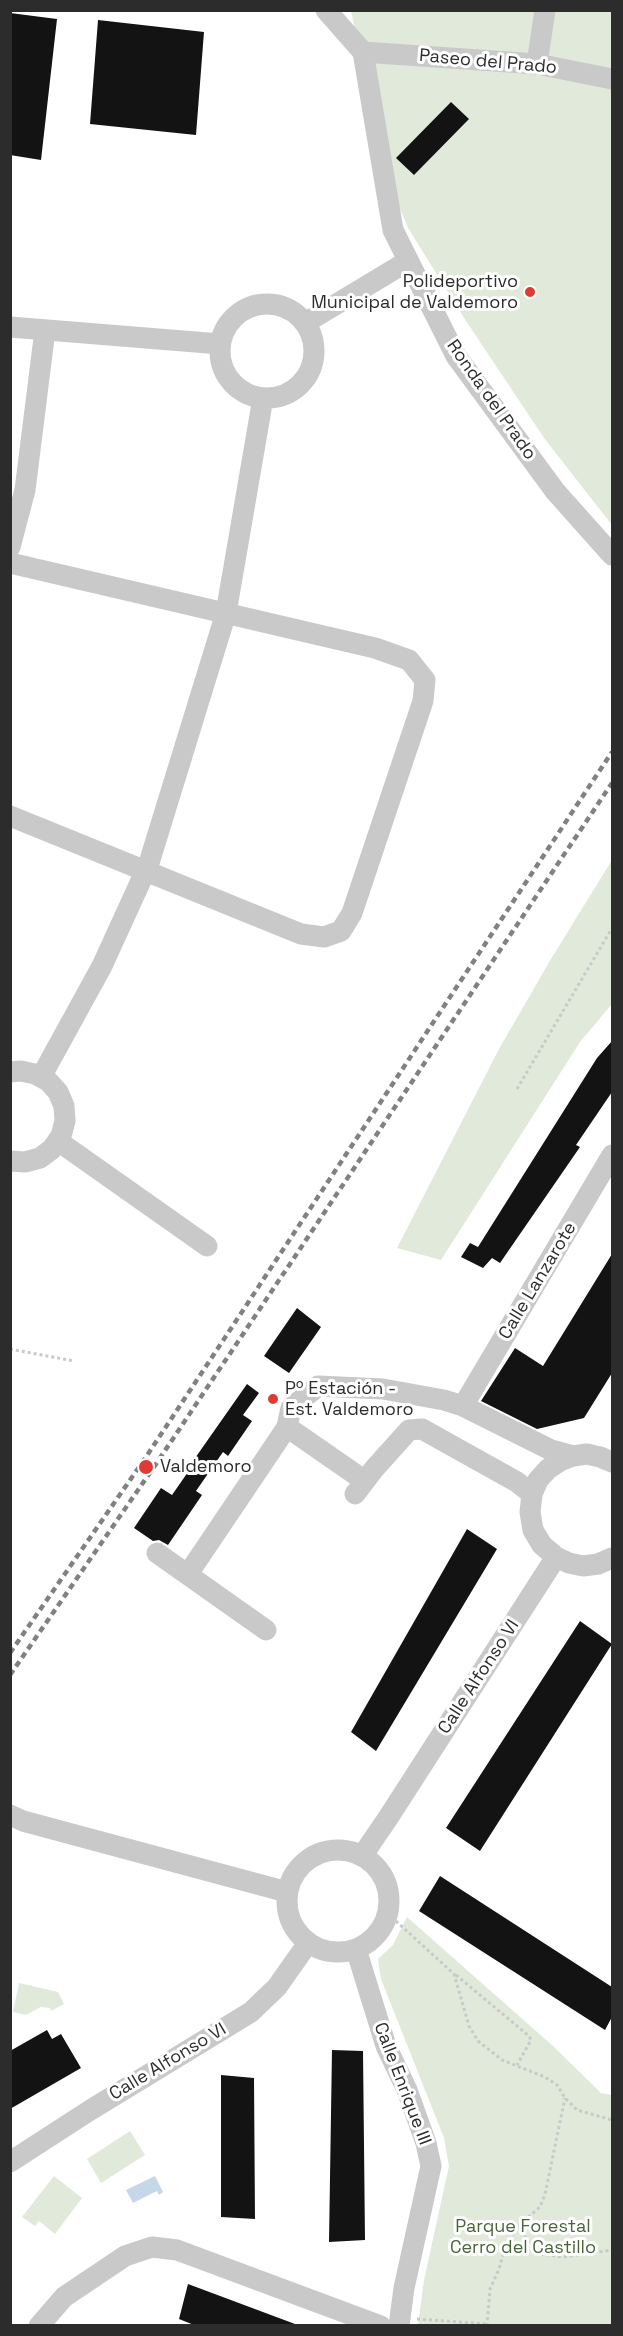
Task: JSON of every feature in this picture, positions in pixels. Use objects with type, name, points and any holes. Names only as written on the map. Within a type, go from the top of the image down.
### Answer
[{"type":"street","points":[[326,10],[363,52]]},
{"type":"street","points":[[537,64],[544,10]]},
{"type":"street","name":"Paseo del Prado","points":[[363,52],[537,64],[612,79]]},
{"type":"street","name":"Ronda del Prado","points":[[363,52],[393,230],[408,261],[456,356],[555,491],[612,555]]},
{"type":"street","points":[[305,323],[408,261]]},
{"type":"street","points":[[264,304],[280,306],[294,313],[305,323],[312,338],[314,353],[308,374],[292,391],[279,397],[263,399],[249,395],[236,387],[226,375],[220,360],[220,344],[225,329],[234,316],[248,307],[264,304]]},
{"type":"street","points":[[10,327],[220,344]]},
{"type":"street","points":[[10,547],[25,490],[45,330]]},
{"type":"street","points":[[41,1077],[102,966],[146,871],[171,796],[226,613],[263,399]]},
{"type":"street","points":[[10,563],[375,648],[409,660],[425,680],[423,701],[352,914],[341,931],[324,937],[301,933],[10,816]]},
{"type":"street","points":[[10,1072],[21,1071],[48,1081],[58,1092],[64,1106],[65,1121],[58,1141],[40,1158],[25,1162],[10,1161]]},
{"type":"street","points":[[58,1141],[207,1246]]},
{"type":"street","name":"Calle Lanzarote","points":[[462,1406],[610,1166]]},
{"type":"street","points":[[188,1574],[287,1427],[291,1408],[309,1391],[318,1386],[383,1389],[462,1406],[551,1450],[573,1456],[593,1455],[612,1462]]},
{"type":"street","points":[[287,1427],[360,1488],[409,1430],[422,1429],[517,1482],[532,1494]]},
{"type":"street","points":[[573,1456],[548,1469],[538,1480],[532,1494],[530,1512],[533,1530],[542,1545],[556,1557],[569,1563],[584,1566],[612,1559]]},
{"type":"street","points":[[157,1553],[266,1630]]},
{"type":"street","name":"Calle Alfonso VI","points":[[362,1856],[556,1557]]},
{"type":"street","points":[[10,1815],[23,1821],[287,1892]]},
{"type":"street","points":[[331,1850],[347,1850],[362,1856],[374,1864],[383,1876],[388,1890],[389,1904],[379,1932],[369,1942],[356,1949],[340,1953],[323,1950],[308,1943],[297,1933],[286,1907],[287,1892],[292,1877],[302,1864],[315,1854],[331,1850]]},
{"type":"street","name":"Calle Alfonso VI","points":[[10,2162],[251,2012],[278,1987],[308,1943]]},
{"type":"street","name":"Calle Enrique III","points":[[356,1949],[386,2046],[407,2090],[426,2143],[430,2166],[404,2288],[394,2323]]},
{"type":"street","points":[[39,2325],[64,2297],[126,2256],[152,2247],[177,2250],[394,2323]]},
{"type":"path","points":[[516,1089],[612,930]]},
{"type":"path","points":[[10,1349],[74,1361]]},
{"type":"path","points":[[387,1913],[454,1974],[529,2036],[531,2040],[516,2066]]},
{"type":"path","points":[[454,1974],[469,2026],[478,2041],[502,2060],[545,2077],[557,2085],[565,2098],[577,2110],[612,2120]]},
{"type":"path","points":[[394,2323],[487,2325],[490,2289],[506,2244],[519,2225],[540,2207],[545,2194],[565,2098]]},
{"type":"path","points":[[519,2225],[528,2242],[541,2254],[563,2257],[612,2250]]},
{"type":"green space","name":"Polideportivo Municipal de Valdemoro","points":[[351,11],[612,11],[612,525],[544,438],[466,321],[408,228],[387,177]]},
{"type":"green space","points":[[612,860],[612,1004],[580,1042],[441,1260],[397,1248],[499,1049]]},
{"type":"green space","name":"Parque Forestal Cerro del Castillo","points":[[407,1917],[553,2046],[601,2093],[612,2095],[612,2325],[418,2325],[424,2280],[449,2166],[444,2138],[381,1979],[378,1959],[393,1945]]},
{"type":"green space","points":[[19,1983],[58,1992],[64,2004],[51,2011],[50,2008],[41,2007],[26,2015],[13,2012]]},
{"type":"green space","points":[[130,2131],[145,2155],[101,2183],[87,2159]]},
{"type":"green space","points":[[54,2176],[82,2198],[55,2234],[39,2221],[35,2226],[22,2217]]},
{"type":"water","points":[[155,2176],[163,2192],[159,2195],[157,2191],[133,2203],[126,2190]]},
{"type":"building","points":[[10,13],[57,19],[41,160],[10,155]]},
{"type":"building","points":[[98,20],[204,32],[196,135],[90,124]]},
{"type":"building","points":[[451,102],[469,119],[414,175],[396,158]]},
{"type":"building","points":[[612,1041],[612,1092],[576,1145],[580,1147],[500,1263],[492,1258],[483,1268],[461,1257],[470,1243],[478,1247],[597,1058]]},
{"type":"building","points":[[612,1254],[612,1373],[584,1418],[537,1429],[481,1401],[515,1348],[543,1366]]},
{"type":"building","points":[[297,1308],[321,1327],[289,1373],[264,1356]]},
{"type":"building","points":[[247,1384],[259,1393],[243,1415],[252,1421],[228,1456],[223,1452],[196,1491],[202,1495],[168,1545],[159,1540],[153,1541],[134,1528],[161,1488],[172,1495],[188,1472],[186,1471]]},
{"type":"building","points":[[467,1529],[497,1549],[376,1751],[351,1732]]},
{"type":"building","points":[[580,1621],[612,1644],[480,1851],[446,1828]]},
{"type":"building","points":[[440,1876],[612,1987],[612,2017],[605,2030],[419,1911]]},
{"type":"building","points":[[47,2030],[52,2039],[61,2034],[81,2068],[10,2109],[10,2051]]},
{"type":"building","points":[[332,2050],[363,2051],[365,2240],[329,2242]]},
{"type":"building","points":[[221,2075],[254,2078],[255,2219],[221,2217]]},
{"type":"building","points":[[188,2284],[295,2325],[194,2325],[179,2319]]},
{"type":"railway","points":[[10,1653],[146,1457],[612,752]]},
{"type":"railway","points":[[10,1675],[156,1464],[612,783]]},
{"type":"place","name":"Polideportivo Municipal de Valdemoro","points":[[530,292]]},
{"type":"place","name":"Pº Estación - Est. Valdemoro","points":[[273,1399]]},
{"type":"place","name":"Valdemoro","points":[[146,1467]]}]
